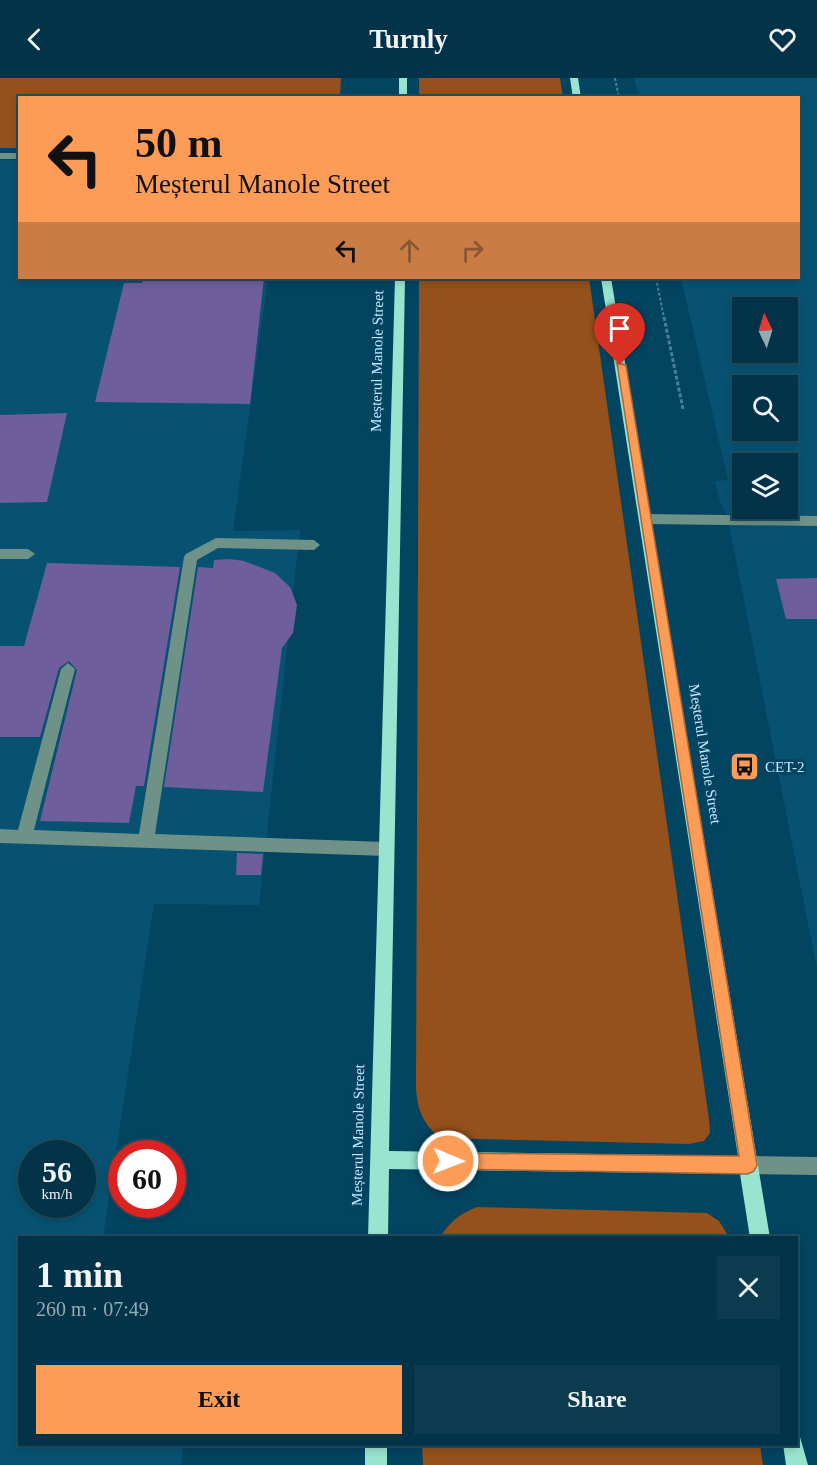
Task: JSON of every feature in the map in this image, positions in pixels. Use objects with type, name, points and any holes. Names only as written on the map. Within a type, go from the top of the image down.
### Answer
[{"type":"main road","points":[[403,78],[403,96]]},
{"type":"main road","points":[[574,78],[578,96]]},
{"type":"main road","name":"Meșterul Manole Street","points":[[378,1236],[400,279]]},
{"type":"main road","name":"Meșterul Manole Street","points":[[606,279],[760,1236]]},
{"type":"main road","points":[[378,1160],[748,1165]]},
{"type":"main road","points":[[376,1446],[376,1465]]},
{"type":"main road","points":[[793,1446],[796,1465]]},
{"type":"street","points":[[0,156],[18,156]]},
{"type":"street","points":[[645,519],[817,521]]},
{"type":"street","points":[[146,841],[191,557],[216,543],[314,545]]},
{"type":"street","points":[[0,554],[28,554]]},
{"type":"street","points":[[24,837],[68,669]]},
{"type":"street","points":[[0,836],[386,849]]},
{"type":"street","points":[[748,1165],[817,1166]]},
{"type":"path","points":[[615,78],[619,96]]},
{"type":"path","points":[[656,279],[683,409]]},
{"type":"shaded area","points":[[0,78],[341,78],[340,96],[18,96],[18,148],[0,148]]},
{"type":"shaded area","points":[[419,78],[560,78],[563,96],[419,96]]},
{"type":"shaded area","points":[[634,78],[817,78],[817,969],[727,515],[720,502],[715,481],[728,480],[681,279],[800,279],[800,96],[639,96]]},
{"type":"shaded area","points":[[0,160],[18,160],[18,279],[268,279],[233,531],[300,530],[259,905],[154,904],[118,1140],[108,1140],[108,1204],[103,1236],[18,1236],[18,1446],[183,1446],[181,1465],[0,1465]]},
{"type":"shaded area","points":[[419,279],[589,279],[710,1133],[704,1141],[689,1144],[440,1138],[425,1122],[418,1103],[416,1087]]},
{"type":"shaded area","points":[[477,1207],[707,1213],[719,1221],[728,1236],[441,1236],[455,1219]]},
{"type":"shaded area","points":[[422,1446],[760,1446],[763,1465],[423,1465]]},
{"type":"building","points":[[143,279],[264,279],[250,404],[95,402],[124,283],[142,283]]},
{"type":"building","points":[[67,413],[47,502],[0,503],[0,415]]},
{"type":"building","points":[[214,560],[244,561],[275,573],[290,587],[297,605],[293,633],[282,648],[263,792],[164,787],[198,567],[213,568]]},
{"type":"building","points":[[47,563],[180,567],[144,786],[136,786],[129,823],[40,821],[77,670],[69,661],[59,668],[40,737],[0,737],[0,646],[24,646]]},
{"type":"building","points":[[817,578],[817,619],[786,619],[776,579]]},
{"type":"building","points":[[237,853],[263,854],[261,875],[236,875]]},
{"type":"place","name":"CET-2","points":[[744,767]]},
{"type":"route","points":[[448,1161],[748,1165],[684,751],[620,365]]}]
